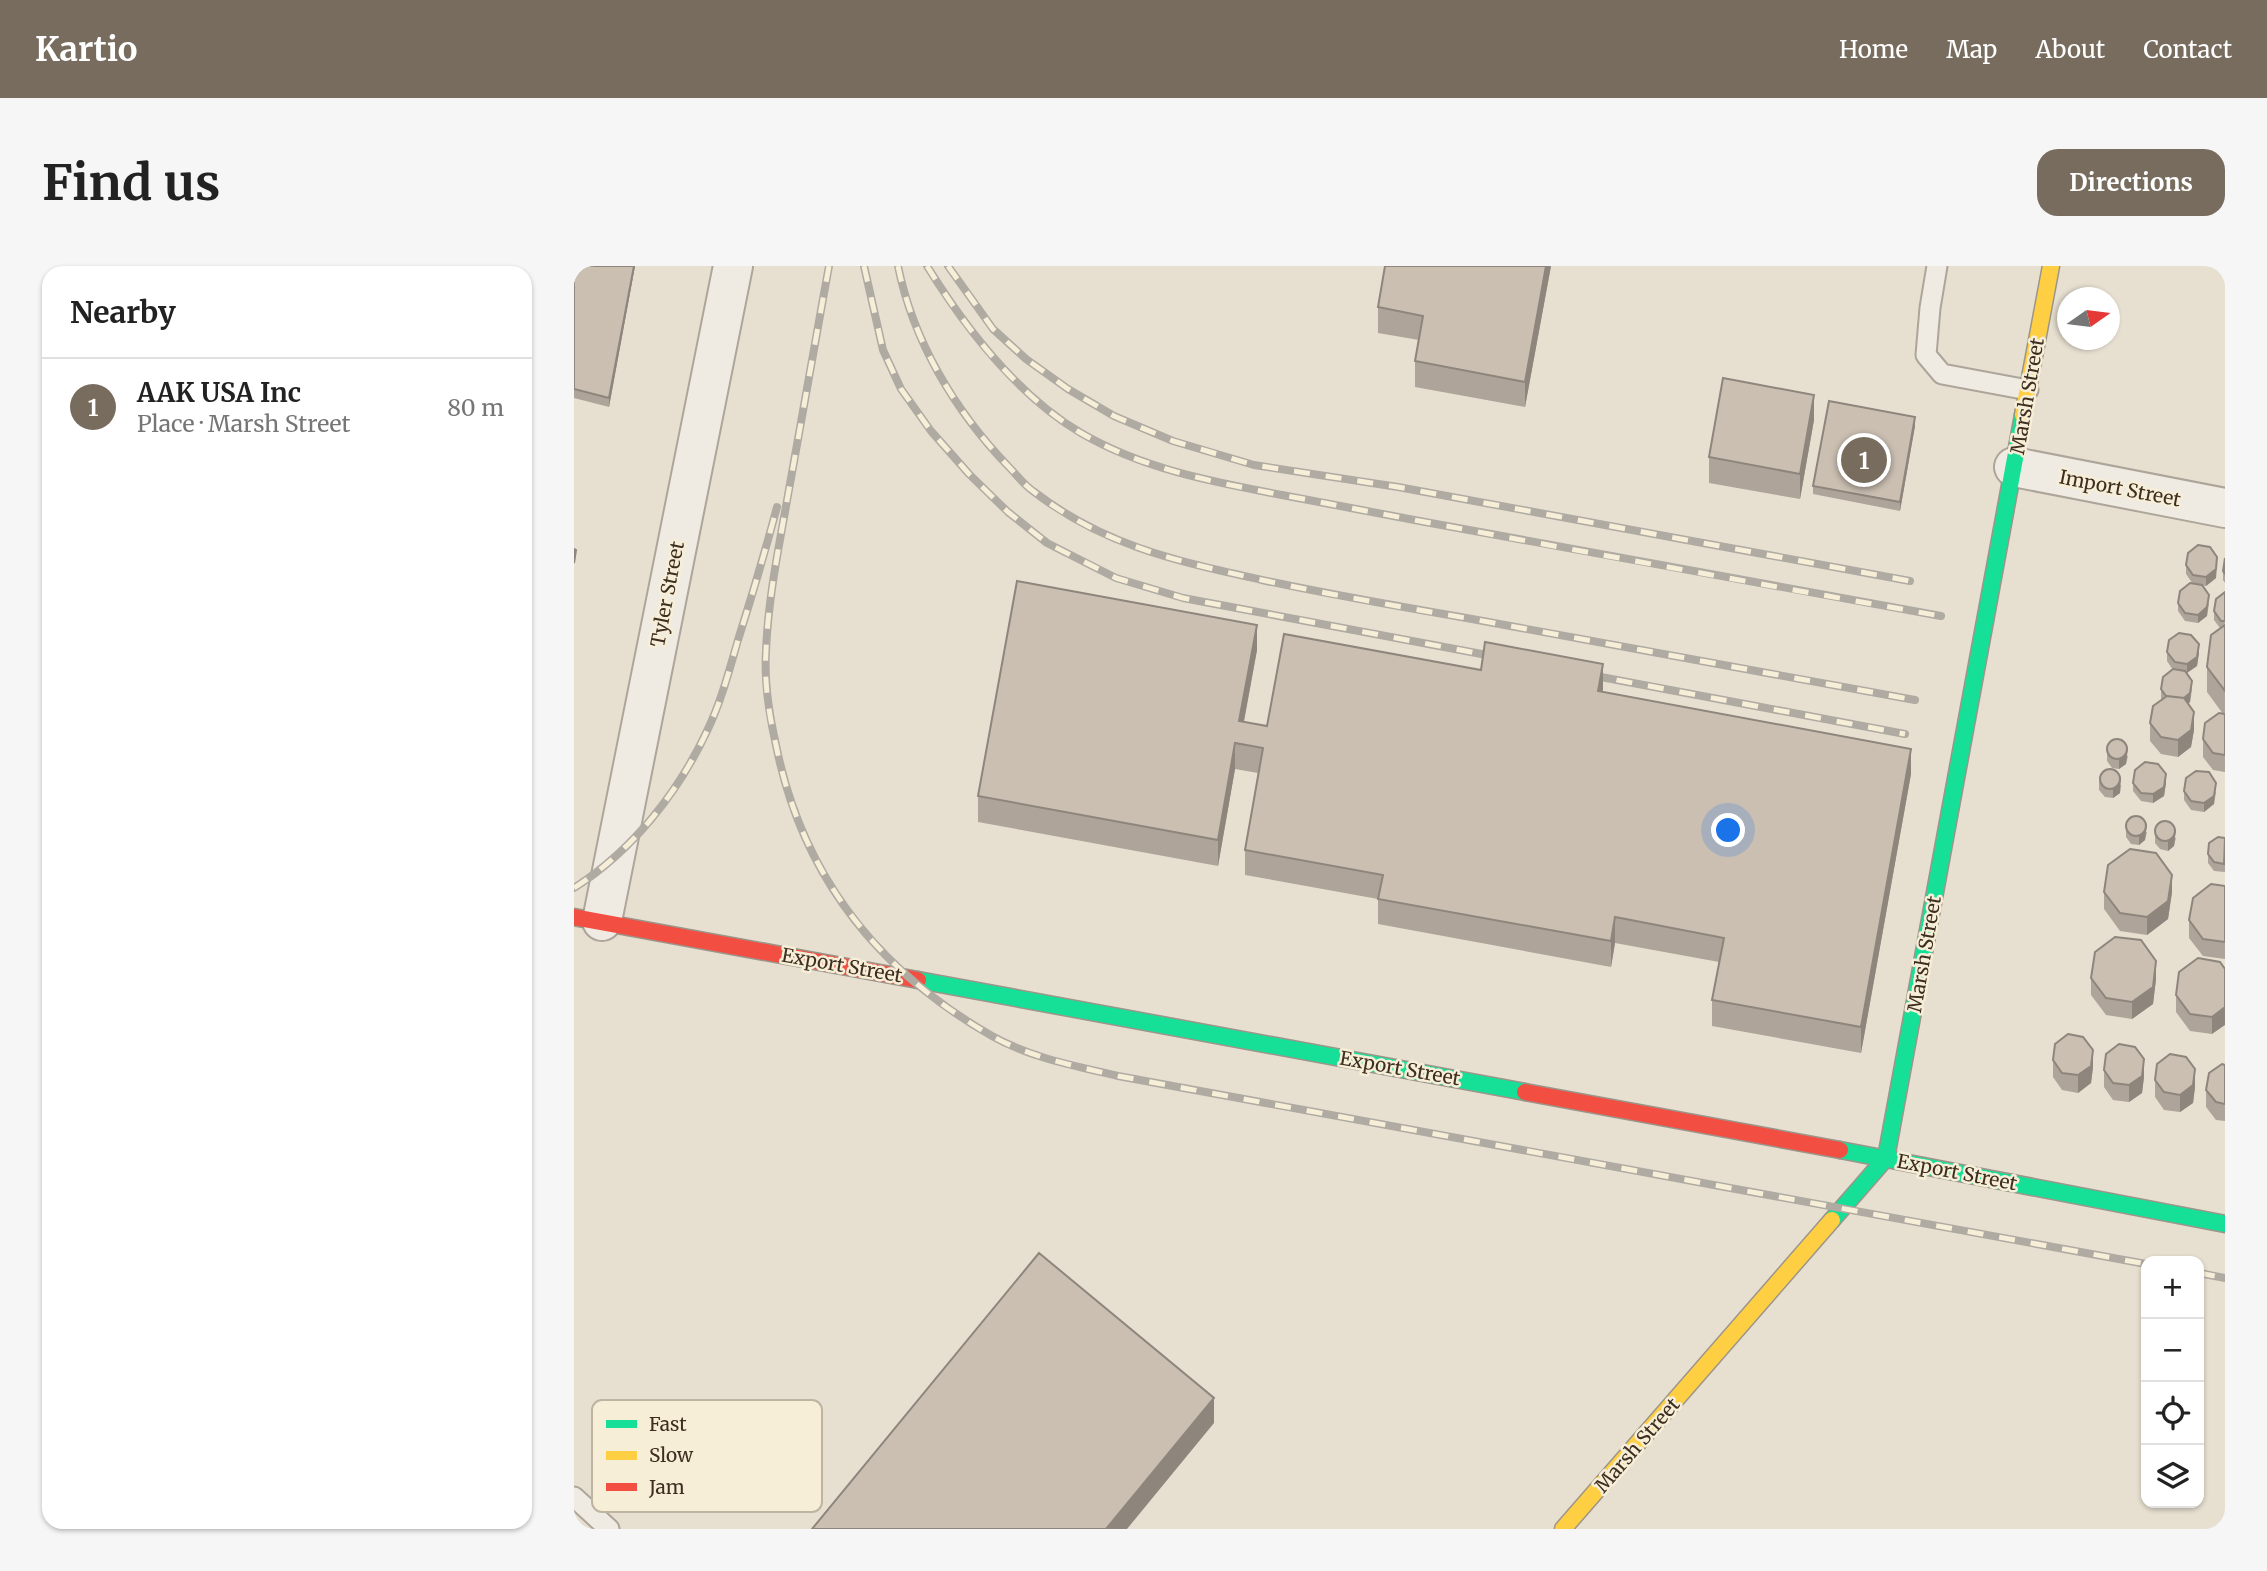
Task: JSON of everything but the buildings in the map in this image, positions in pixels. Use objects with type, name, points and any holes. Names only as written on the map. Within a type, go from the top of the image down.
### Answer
[{"type":"street","name":"Tyler Street","points":[[588,919],[733,266]]},
{"type":"street","name":"Marsh Street","points":[[1563,1529],[1886,1157],[2051,266]]},
{"type":"street","name":"Import Street","points":[[2014,467],[2225,508]]},
{"type":"street","name":"Export Street","points":[[588,919],[1886,1157],[2225,1224]]},
{"type":"lane","points":[[1937,266],[1926,355],[1942,374],[2028,390]]},
{"type":"lane","points":[[574,1497],[609,1529]]},
{"type":"railway","points":[[829,266],[771,592],[766,663],[769,710],[788,792],[805,836],[826,877],[851,915],[880,950],[951,1010],[992,1036],[1022,1050],[1118,1076],[2141,1263]]},
{"type":"railway","points":[[864,266],[883,350],[901,389],[931,431],[969,474],[1008,512],[1047,543],[1116,578],[1183,598],[1503,658]]},
{"type":"railway","points":[[898,266],[905,294],[925,348],[954,398],[989,445],[1029,488],[1060,510],[1114,538],[1171,558],[1231,573],[1367,601],[1915,700]]},
{"type":"railway","points":[[927,266],[976,337],[1035,400],[1081,433],[1154,465],[1256,490],[1941,616]]},
{"type":"railway","points":[[948,266],[993,329],[1026,359],[1068,389],[1114,416],[1173,441],[1254,465],[1398,487],[1910,581]]},
{"type":"railway","points":[[574,888],[615,857],[634,838],[667,798],[695,754],[712,720],[724,686],[777,507]]},
{"type":"railway","points":[[1585,674],[1905,734]]},
{"type":"railway","points":[[2204,1274],[2225,1278]]},
{"type":"traffic: fast","points":[[1832,1220],[1886,1158],[2023,415]]},
{"type":"traffic: fast","points":[[918,980],[1525,1092]]},
{"type":"traffic: fast","points":[[1840,1150],[2225,1224]]},
{"type":"traffic: slow","points":[[2023,415],[2051,266]]},
{"type":"traffic: slow","points":[[1563,1529],[1832,1220]]},
{"type":"traffic: jam","points":[[574,917],[918,980]]},
{"type":"traffic: jam","points":[[1525,1092],[1840,1150]]},
{"type":"place","name":"AAK USA Inc","points":[[1864,460]]}]
